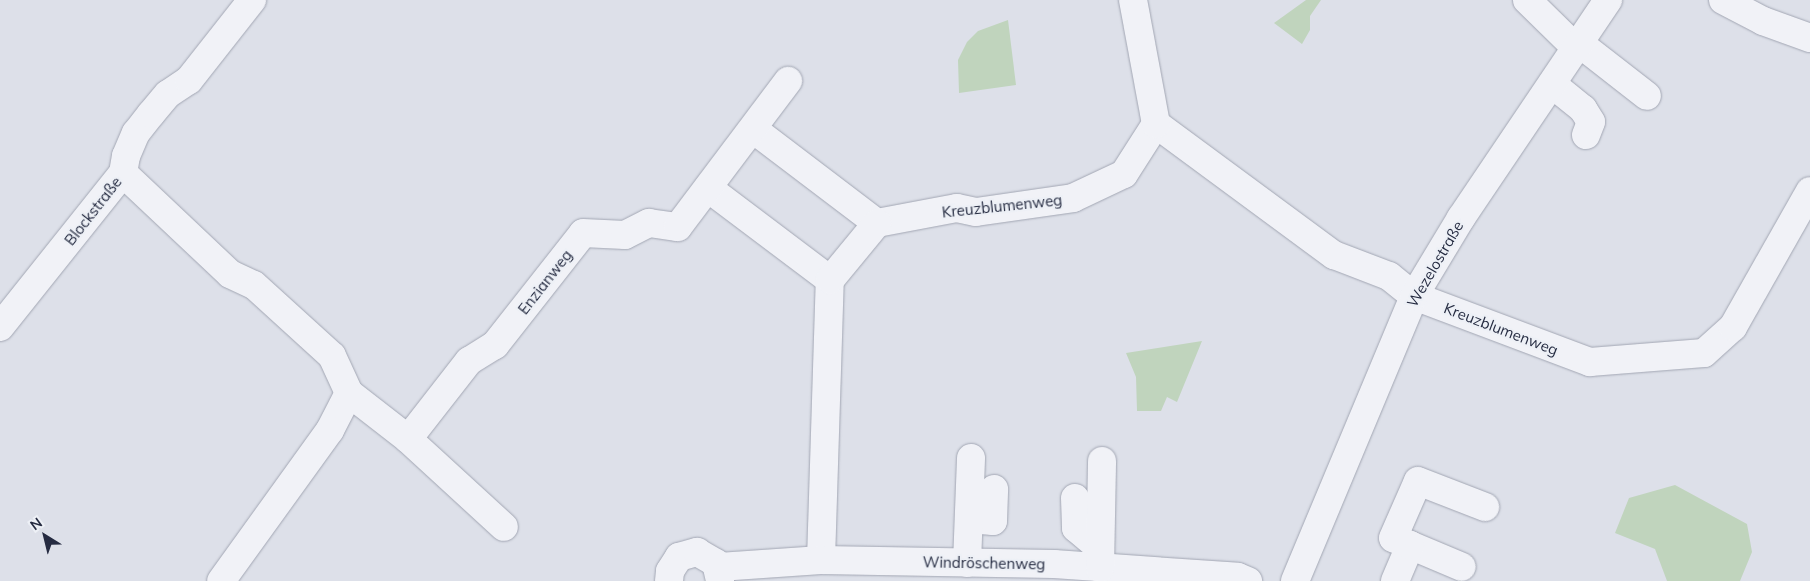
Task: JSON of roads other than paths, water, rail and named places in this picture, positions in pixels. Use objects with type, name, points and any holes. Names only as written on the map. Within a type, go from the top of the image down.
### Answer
[{"type":"street","name":"Blockstraße","points":[[0,327],[123,173],[126,156],[136,133],[168,94],[189,80],[252,0]]},
{"type":"street","points":[[1133,0],[1156,124]]},
{"type":"street","points":[[1527,0],[1578,45],[1647,96]]},
{"type":"street","name":"Wezelostraße","points":[[1295,581],[1414,296],[1461,218],[1608,0]]},
{"type":"street","points":[[1723,0],[1763,21],[1810,38]]},
{"type":"street","name":"Enzianweg","points":[[408,439],[469,361],[495,345],[583,233],[626,235],[649,223],[678,227],[788,81]]},
{"type":"street","points":[[1552,84],[1583,108],[1591,122],[1586,134]]},
{"type":"street","name":"Kreuzblumenweg","points":[[876,223],[957,208],[976,212],[1072,198],[1124,174],[1156,124],[1334,254],[1389,276],[1414,296],[1590,362],[1704,353],[1733,327],[1810,191]]},
{"type":"street","points":[[753,129],[876,223],[830,280],[820,560]]},
{"type":"street","points":[[123,173],[230,274],[254,286],[332,356],[349,393],[408,439],[504,528]]},
{"type":"street","points":[[708,188],[830,280]]},
{"type":"street","points":[[221,581],[330,430],[349,393]]},
{"type":"street","points":[[967,563],[971,458]]},
{"type":"street","points":[[1100,558],[1102,461]]},
{"type":"street","points":[[1462,567],[1393,538],[1418,481],[1485,507]]},
{"type":"street","points":[[969,519],[993,521],[994,489]]},
{"type":"street","points":[[1075,498],[1076,528],[1100,558]]},
{"type":"street","points":[[1395,581],[1410,545]]},
{"type":"street","points":[[669,581],[673,564],[687,553],[706,554],[719,574]]},
{"type":"street","name":"Windröschenweg","points":[[719,574],[820,560],[967,563],[1100,558],[1238,577],[1248,581]]}]
